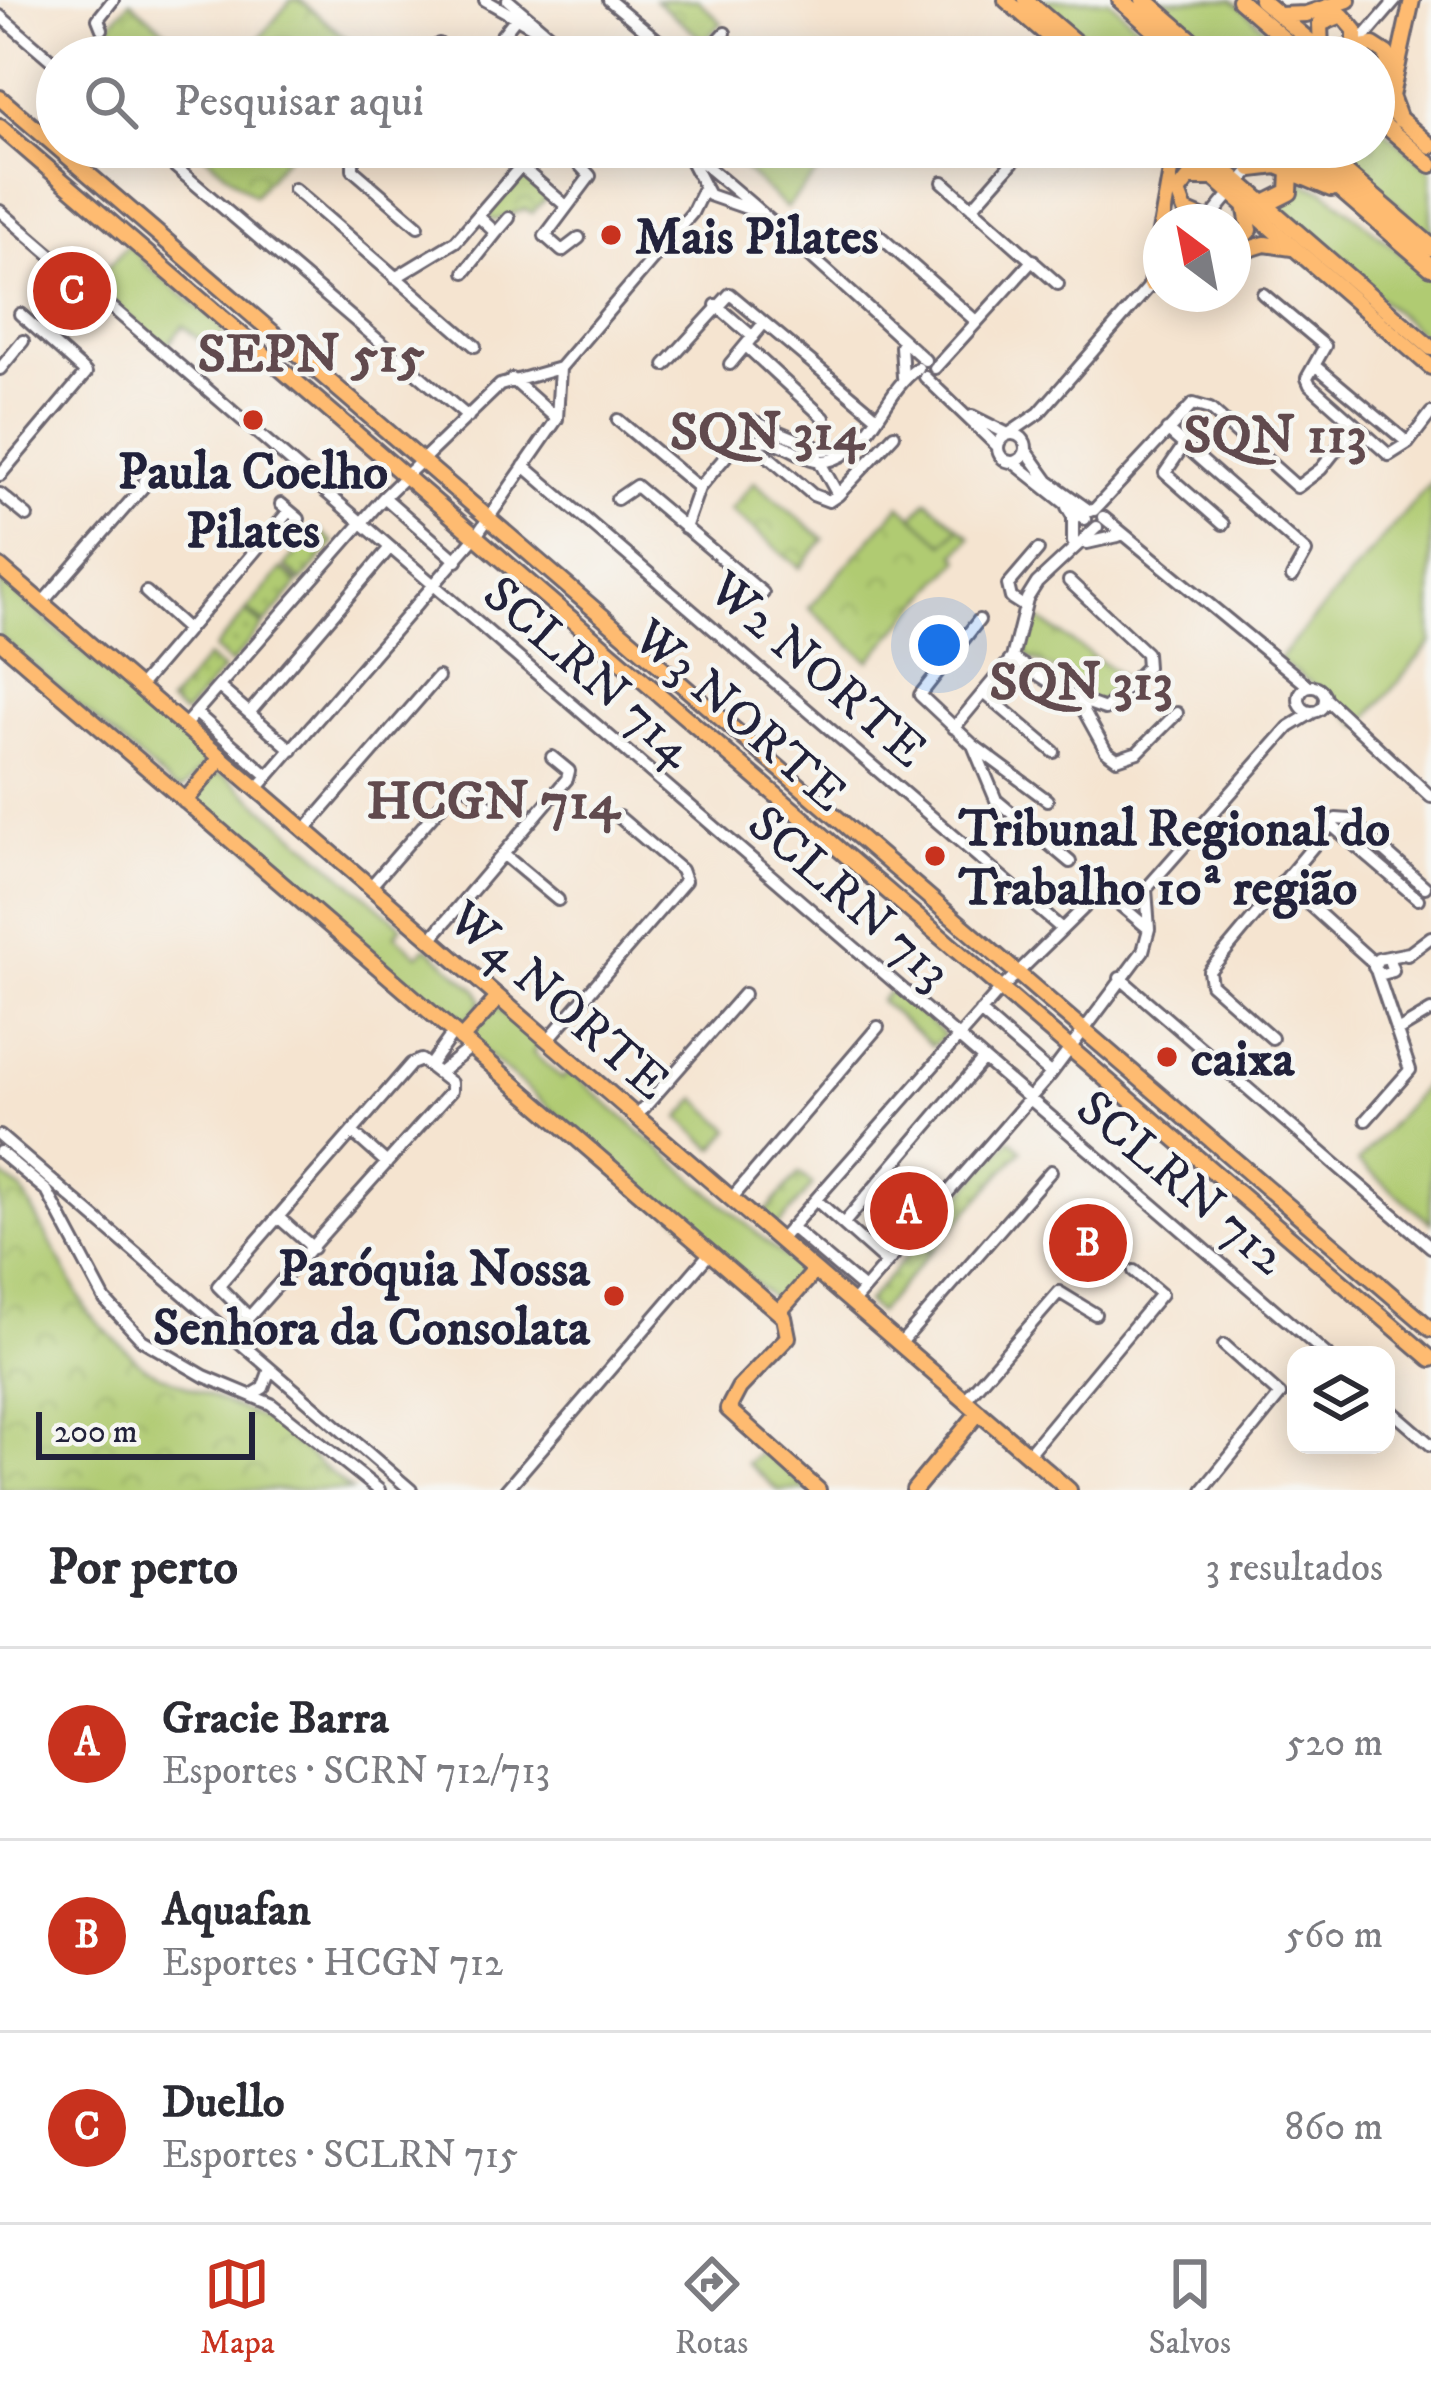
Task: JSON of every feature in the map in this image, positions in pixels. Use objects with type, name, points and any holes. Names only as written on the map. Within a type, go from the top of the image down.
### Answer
[{"type":"highway","points":[[1121,0],[1162,36]]},
{"type":"highway","points":[[1144,0],[1187,36]]},
{"type":"highway","points":[[1249,168],[1248,172],[1260,168]]},
{"type":"highway","points":[[1282,168],[1348,196]]},
{"type":"highway","points":[[1316,168],[1431,267]]},
{"type":"highway","points":[[1339,168],[1431,247]]},
{"type":"highway","points":[[1352,168],[1380,203]]},
{"type":"highway","points":[[1265,204],[1289,192],[1290,171]]},
{"type":"main road","points":[[1006,0],[1048,36]]},
{"type":"main road","points":[[1026,0],[1068,36]]},
{"type":"main road","points":[[1239,0],[1281,36]]},
{"type":"main road","points":[[1262,0],[1304,36]]},
{"type":"main road","points":[[1279,16],[1306,14],[1348,0]]},
{"type":"main road","points":[[1395,78],[1412,0]]},
{"type":"main road","points":[[1320,36],[1318,29],[1335,14],[1351,23],[1351,36]]},
{"type":"main road","name":"W3 NORTE","points":[[0,98],[36,129]]},
{"type":"main road","points":[[1395,107],[1400,120]]},
{"type":"main road","points":[[1395,115],[1431,146]]},
{"type":"main road","name":"W3 NORTE","points":[[0,127],[36,158]]},
{"type":"main road","points":[[1395,134],[1431,165]]},
{"type":"main road","name":"W3 NORTE","points":[[47,168],[1431,1359]]},
{"type":"main road","name":"W3 NORTE","points":[[80,168],[1431,1329]]},
{"type":"main road","points":[[1165,204],[1171,168]]},
{"type":"main road","points":[[1182,204],[1178,192],[1205,168]]},
{"type":"main road","points":[[1218,168],[1244,204]]},
{"type":"main road","points":[[1221,168],[1431,348]]},
{"type":"main road","points":[[1251,210],[1431,368]]},
{"type":"main road","points":[[1251,247],[1296,249]]},
{"type":"main road","points":[[322,406],[343,418],[355,408]]},
{"type":"main road","points":[[352,431],[365,421],[393,437]]},
{"type":"main road","points":[[515,571],[533,577],[543,566]]},
{"type":"main road","name":"W4 NORTE","points":[[0,567],[1069,1490]]},
{"type":"main road","points":[[537,590],[547,580],[579,597]]},
{"type":"main road","points":[[0,641],[457,1044],[779,1312],[789,1324],[788,1336],[740,1388],[728,1409],[818,1490]]},
{"type":"main road","points":[[185,801],[220,759]]},
{"type":"main road","points":[[924,924],[949,941],[961,932],[959,925]]},
{"type":"main road","points":[[457,1044],[498,998]]},
{"type":"main road","points":[[1136,1106],[1148,1095],[1176,1110]]},
{"type":"main road","points":[[779,1312],[814,1272]]},
{"type":"main road","points":[[914,1490],[980,1412]]},
{"type":"street","points":[[508,0],[548,36]]},
{"type":"street","points":[[1365,36],[1396,0]]},
{"type":"street","points":[[611,1],[653,36]]},
{"type":"street","points":[[491,2],[518,10]]},
{"type":"street","points":[[491,2],[500,36]]},
{"type":"street","points":[[102,29],[98,19],[107,4]]},
{"type":"street","points":[[502,36],[518,10]]},
{"type":"street","points":[[0,16],[36,47]]},
{"type":"street","points":[[722,36],[725,33]]},
{"type":"street","points":[[523,36],[545,34]]},
{"type":"street","points":[[177,168],[468,417]]},
{"type":"street","points":[[353,168],[418,226]]},
{"type":"street","points":[[395,278],[455,242],[519,168]]},
{"type":"street","points":[[521,168],[565,205]]},
{"type":"street","points":[[579,238],[562,251],[545,236],[590,176],[583,168]]},
{"type":"street","points":[[694,168],[720,200],[755,211]]},
{"type":"street","points":[[708,168],[893,333],[1012,462],[1061,500],[1132,539],[1284,667],[1301,692],[1349,723],[1431,797]]},
{"type":"street","points":[[972,208],[1007,168]]},
{"type":"street","points":[[1248,172],[1252,168]]},
{"type":"street","points":[[183,727],[384,497],[468,417],[512,379],[560,368],[692,212],[712,171]]},
{"type":"street","points":[[943,182],[1058,284]]},
{"type":"street","points":[[692,212],[730,194],[730,183]]},
{"type":"street","points":[[294,189],[475,346]]},
{"type":"street","points":[[1222,204],[1226,199]]},
{"type":"street","name":"SCLRN 714","points":[[0,211],[694,811]]},
{"type":"street","points":[[478,216],[496,233]]},
{"type":"street","points":[[465,272],[509,218]]},
{"type":"street","points":[[857,247],[867,233],[876,233],[977,322]]},
{"type":"street","points":[[685,528],[699,488],[747,435],[823,455],[856,445],[899,388],[949,353],[1033,260]]},
{"type":"street","points":[[1263,293],[1325,346],[1307,382],[1389,454],[1408,443],[1431,413]]},
{"type":"street","points":[[665,365],[730,294],[877,417]]},
{"type":"street","points":[[997,446],[1039,413],[1143,296]]},
{"type":"street","points":[[716,305],[824,418]]},
{"type":"street","points":[[0,475],[86,373],[20,314]]},
{"type":"street","points":[[730,364],[764,323]]},
{"type":"street","points":[[893,333],[972,416],[1008,433],[1027,450],[1048,481],[1095,518]]},
{"type":"street","points":[[0,369],[23,341]]},
{"type":"street","points":[[899,388],[907,363],[902,346]]},
{"type":"street","points":[[944,386],[949,353]]},
{"type":"street","points":[[1316,366],[1408,443]]},
{"type":"street","points":[[256,790],[476,536],[486,515],[557,419],[560,368]]},
{"type":"street","points":[[512,379],[557,419]]},
{"type":"street","points":[[954,728],[1012,658],[1025,607],[1037,584],[1076,545],[1114,493],[1193,404],[1204,405],[1300,487],[1355,426]]},
{"type":"street","points":[[1012,462],[1027,450],[1039,413]]},
{"type":"street","points":[[618,419],[699,488]]},
{"type":"street","points":[[1167,430],[1306,552],[1292,577]]},
{"type":"street","points":[[762,451],[819,499],[838,495],[894,435]]},
{"type":"street","points":[[1184,445],[1165,473],[1223,524]]},
{"type":"street","points":[[42,603],[143,487],[148,472],[134,455]]},
{"type":"street","points":[[823,455],[838,495]]},
{"type":"street","name":"W2 NORTE","points":[[524,466],[1062,929]]},
{"type":"street","points":[[617,499],[636,486],[763,592]]},
{"type":"street","points":[[1076,500],[1114,493]]},
{"type":"street","points":[[1114,493],[1113,513],[1120,533]]},
{"type":"street","points":[[0,494],[27,516]]},
{"type":"street","points":[[384,497],[457,561]]},
{"type":"street","points":[[1061,500],[1073,517],[1076,545]]},
{"type":"street","points":[[138,688],[290,511]]},
{"type":"street","points":[[1076,545],[1120,533]]},
{"type":"street","points":[[249,713],[388,550]]},
{"type":"street","points":[[1025,607],[1011,598],[1008,585],[1038,550]]},
{"type":"street","points":[[1012,658],[1077,699],[1110,706],[1150,660],[1069,581]]},
{"type":"street","points":[[146,592],[188,630]]},
{"type":"street","points":[[979,620],[921,691],[922,698],[973,745],[1047,800]]},
{"type":"street","points":[[304,831],[438,677]]},
{"type":"street","points":[[219,687],[292,750]]},
{"type":"street","points":[[1301,692],[1320,708]]},
{"type":"street","points":[[1289,727],[1301,692]]},
{"type":"street","points":[[983,693],[1054,752]]},
{"type":"street","points":[[1077,699],[1106,751],[1117,759],[1138,752],[1177,713]]},
{"type":"street","points":[[780,1240],[1000,990],[1106,893],[1146,889],[1289,727],[1320,708]]},
{"type":"street","points":[[196,713],[268,776]]},
{"type":"street","points":[[973,745],[995,800],[1070,862]]},
{"type":"street","points":[[431,939],[567,779],[569,771],[553,758]]},
{"type":"street","points":[[371,886],[458,786],[468,787],[490,807]]},
{"type":"street","name":"SCLRN 713","points":[[694,811],[981,1062]]},
{"type":"street","points":[[547,1041],[682,886],[680,869],[619,817]]},
{"type":"street","points":[[1272,1038],[1208,977],[1216,959],[1330,824],[1422,893]]},
{"type":"street","points":[[504,855],[558,900]]},
{"type":"street","points":[[1282,881],[1392,972]]},
{"type":"street","points":[[852,1303],[1051,1074],[1147,944],[1146,889]]},
{"type":"street","points":[[1106,893],[1149,929]]},
{"type":"street","points":[[1380,963],[1431,937]]},
{"type":"street","points":[[1384,995],[1392,972],[1409,952]]},
{"type":"street","points":[[1366,1120],[1409,1073],[1399,1030],[1384,995],[1380,963]]},
{"type":"street","points":[[1120,978],[1431,1247]]},
{"type":"street","points":[[635,1117],[744,994]]},
{"type":"street","points":[[1399,1030],[1431,1011]]},
{"type":"street","points":[[980,1012],[1051,1074]]},
{"type":"street","points":[[731,1199],[878,1027]]},
{"type":"street","points":[[435,1069],[457,1044]]},
{"type":"street","points":[[413,1061],[435,1069],[451,1091],[250,1317],[218,1290],[413,1061]]},
{"type":"street","points":[[844,1223],[981,1062]]},
{"type":"street","name":"SCLRN 712","points":[[981,1062],[1317,1346]]},
{"type":"street","points":[[352,1132],[387,1162]]},
{"type":"street","points":[[0,1136],[411,1490]]},
{"type":"street","points":[[0,1152],[47,1191],[105,1300],[142,1340],[204,1376],[253,1394],[379,1490]]},
{"type":"street","points":[[900,1344],[1051,1171]]},
{"type":"street","points":[[816,1200],[887,1263]]},
{"type":"street","points":[[70,1227],[84,1215],[93,1216]]},
{"type":"street","points":[[278,1217],[313,1248]]},
{"type":"street","points":[[791,1227],[864,1289]]},
{"type":"street","points":[[506,1490],[710,1253]]},
{"type":"street","points":[[1028,1454],[1161,1294],[1134,1271]]},
{"type":"street","points":[[965,1400],[1059,1292],[1096,1314]]},
{"type":"street","points":[[1203,1490],[1280,1395],[1224,1345]]},
{"type":"street","points":[[253,1394],[263,1388],[270,1369]]},
{"type":"street","points":[[1395,1414],[1431,1445]]},
{"type":"green space","points":[[291,0],[300,0],[344,36],[261,36]]},
{"type":"green space","points":[[655,0],[698,0],[722,23],[709,36],[698,36]]},
{"type":"green space","points":[[1034,0],[1109,0],[1149,36],[1075,36]]},
{"type":"green space","points":[[1157,0],[1232,0],[1274,36],[1202,36]]},
{"type":"green space","points":[[130,1],[171,36],[122,36],[109,25]]},
{"type":"green space","points":[[1395,139],[1431,170],[1431,238],[1359,168],[1395,168]]},
{"type":"green space","points":[[220,168],[277,168],[254,196]]},
{"type":"green space","points":[[743,168],[821,168],[786,208]]},
{"type":"green space","points":[[519,171],[547,197],[532,213],[525,209],[494,221],[485,213]]},
{"type":"green space","points":[[1294,180],[1324,190],[1431,278],[1431,343],[1274,206]]},
{"type":"green space","points":[[129,244],[146,265],[225,329],[213,350],[183,326],[165,348],[92,284]]},
{"type":"green space","points":[[754,482],[824,539],[800,568],[730,510]]},
{"type":"green space","points":[[1431,482],[1431,643],[1360,727],[1328,695],[1278,660]]},
{"type":"green space","points":[[927,500],[959,527],[944,545],[913,517]]},
{"type":"green space","points":[[900,505],[944,544],[959,527],[971,537],[956,554],[960,559],[869,661],[809,608]]},
{"type":"green space","points":[[316,528],[334,543],[302,581],[285,566]]},
{"type":"green space","points":[[282,569],[299,583],[265,624],[247,610]]},
{"type":"green space","points":[[0,580],[204,757],[205,764],[183,789],[174,788],[0,637]]},
{"type":"green space","points":[[246,612],[263,626],[231,664],[214,649]]},
{"type":"green space","points":[[1034,616],[1123,677],[1098,705],[1079,696],[1082,683],[1029,658],[1024,647]]},
{"type":"green space","points":[[207,657],[223,670],[184,715],[169,703]]},
{"type":"green space","points":[[213,774],[225,775],[402,926],[395,935],[418,955],[427,947],[478,991],[482,1002],[460,1027],[192,799]]},
{"type":"green space","points":[[892,988],[944,1035],[932,1046],[880,1001]]},
{"type":"green space","points":[[497,1007],[539,1044],[533,1053],[562,1079],[570,1071],[797,1268],[800,1279],[778,1303],[471,1041],[469,1032]]},
{"type":"green space","points":[[1431,1078],[1431,1223],[1358,1162]]},
{"type":"green space","points":[[697,1099],[731,1130],[714,1149],[680,1118]]},
{"type":"green space","points":[[1010,1139],[1022,1150],[933,1251],[921,1241]]},
{"type":"green space","points":[[799,1173],[813,1185],[776,1228],[762,1216]]},
{"type":"green space","points":[[0,1174],[22,1190],[89,1314],[145,1368],[270,1422],[351,1490],[0,1490]]},
{"type":"green space","points":[[918,1243],[930,1253],[878,1313],[866,1303]]},
{"type":"green space","points":[[763,1451],[808,1490],[778,1490],[747,1463]]},
{"type":"place","name":"Mais Pilates","points":[[611,235]]},
{"type":"place","name":"Duello","points":[[72,291]]},
{"type":"place","name":"Paula Coelho Pilates","points":[[253,420]]},
{"type":"place","name":"Tribunal Regional do Trabalho 10ª região","points":[[935,856]]},
{"type":"place","name":"caixa","points":[[1167,1057]]},
{"type":"place","name":"Gracie Barra","points":[[909,1211]]},
{"type":"place","name":"Aquafan","points":[[1088,1243]]},
{"type":"place","name":"Paróquia Nossa Senhora da Consolata","points":[[614,1296]]},
{"type":"district","name":"SEPN 515","points":[[311,352]]},
{"type":"district","name":"SQN 314","points":[[767,430]]},
{"type":"district","name":"SQN 113","points":[[1275,433]]},
{"type":"district","name":"SQN 313","points":[[1081,680]]},
{"type":"district","name":"HCGN 714","points":[[493,799]]}]
